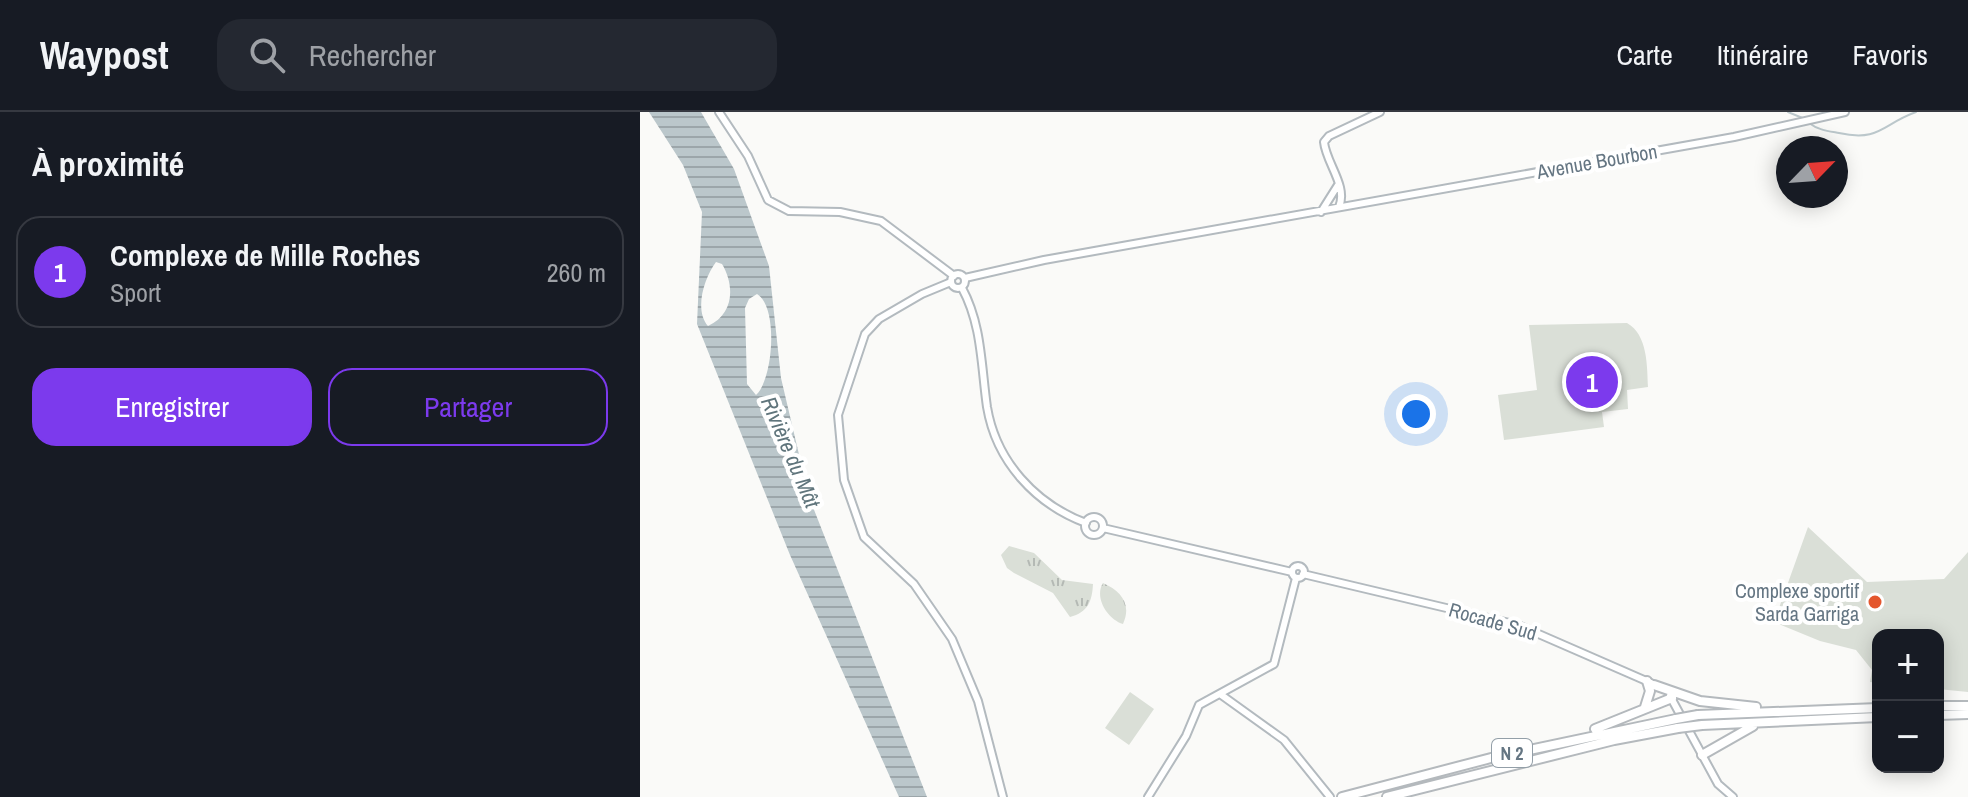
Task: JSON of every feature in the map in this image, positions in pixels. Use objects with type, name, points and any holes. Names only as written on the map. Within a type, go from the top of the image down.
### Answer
[{"type":"highway","points":[[1643,709],[1649,698],[1651,683],[1716,705],[1817,710]]},
{"type":"highway","points":[[1491,758],[1610,725],[1672,698]]},
{"type":"highway","points":[[1944,706],[1968,706]]},
{"type":"highway","name":"N 2","points":[[1387,797],[1614,740],[1698,715],[1872,708]]},
{"type":"highway","points":[[1944,715],[1968,714]]},
{"type":"highway","name":"N 2","points":[[1346,796],[1491,758],[1677,723],[1702,725],[1872,717]]},
{"type":"highway","points":[[1705,760],[1713,748],[1735,733],[1767,722]]},
{"type":"street","points":[[719,112],[748,156],[768,200],[789,211],[840,212],[881,221],[952,279],[956,288],[962,288]]},
{"type":"street","points":[[1336,202],[1338,184],[1323,146],[1325,138],[1380,112]]},
{"type":"street","name":"Avenue Bourbon","points":[[965,278],[1032,262],[1321,212],[1336,202],[1349,206],[1808,122],[1845,112]]},
{"type":"street","points":[[1003,797],[978,701],[952,639],[914,584],[864,537],[844,480],[838,415],[865,334],[879,319],[922,294],[960,274],[965,278],[962,288],[975,314],[988,408],[1001,449],[1031,489],[1057,509],[1086,523]]},
{"type":"street","points":[[1097,517],[1103,528],[1093,534],[1088,531],[1086,523],[1097,517]]},
{"type":"street","name":"Rocade Sud","points":[[1103,528],[1518,625],[1651,683],[1672,698]]},
{"type":"street","points":[[1148,797],[1186,736],[1199,705],[1274,664],[1297,575]]},
{"type":"street","points":[[1220,694],[1284,740],[1330,797]]},
{"type":"street","points":[[1672,698],[1718,784],[1733,797]]},
{"type":"green space","points":[[1627,323],[1643,343],[1648,387],[1627,390],[1628,409],[1602,412],[1604,427],[1504,440],[1498,395],[1537,390],[1529,325]]},
{"type":"green space","name":"Complexe sportif Sarda Garriga","points":[[1808,527],[1867,582],[1944,579],[1968,552],[1968,692],[1944,690],[1944,629],[1872,629],[1872,670],[1856,650],[1820,641],[1774,622]]},
{"type":"green space","points":[[1009,546],[1034,553],[1062,580],[1093,584],[1092,596],[1085,609],[1070,617],[1053,593],[1007,568],[1001,555]]},
{"type":"green space","points":[[1103,583],[1123,599],[1126,610],[1123,624],[1112,617],[1101,601]]},
{"type":"green space","points":[[1130,692],[1154,709],[1129,745],[1105,728]]},
{"type":"water","name":"Rivière du Mât","points":[[649,112],[701,112],[734,169],[769,266],[781,378],[809,497],[927,797],[899,797],[790,555],[697,324],[702,212],[683,165]],"holes":[[[716,262],[722,264],[726,272],[730,299],[723,314],[708,326],[702,312],[702,294]],[[757,294],[769,313],[771,344],[766,375],[756,395],[747,384],[745,308],[749,299]]]},
{"type":"waterway","points":[[1788,112],[1805,119]]},
{"type":"waterway","points":[[1809,123],[1827,131],[1864,135],[1916,112]]},
{"type":"place","name":"Complexe de Mille Roches","points":[[1592,382]]},
{"type":"place","name":"Complexe sportif Sarda Garriga","points":[[1875,602]]}]
